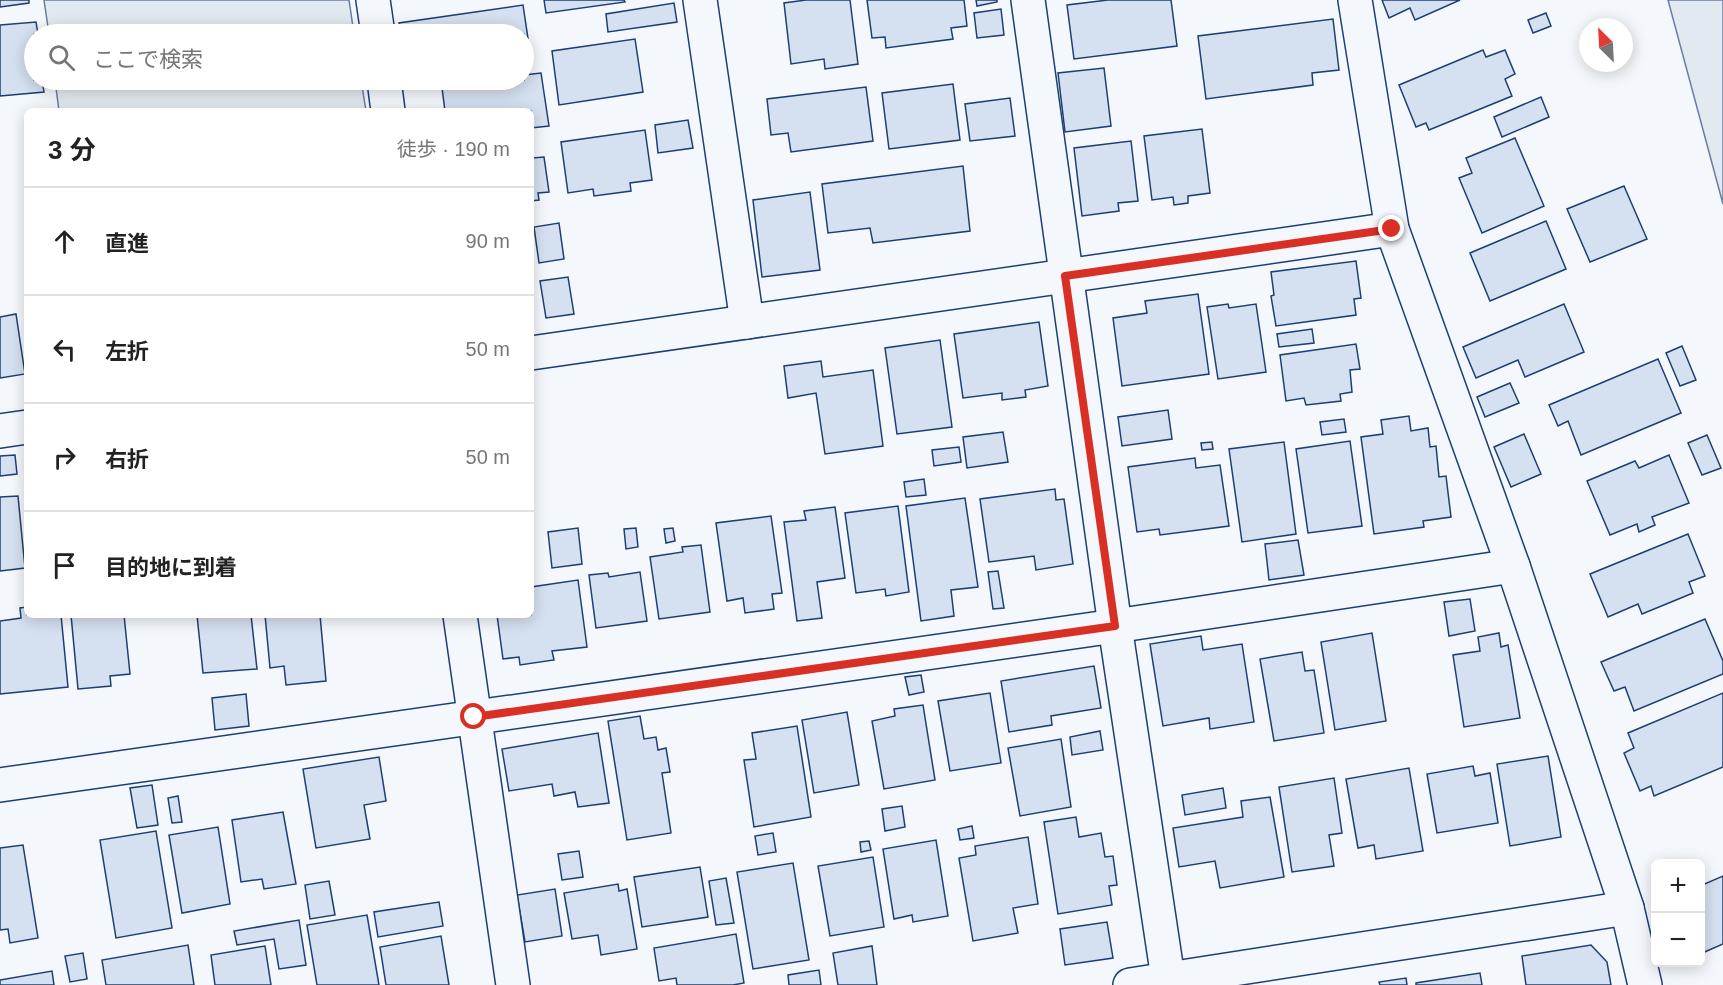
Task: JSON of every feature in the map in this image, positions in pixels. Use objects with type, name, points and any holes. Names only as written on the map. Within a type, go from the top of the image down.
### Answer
[{"type":"street","points":[[373,0],[377,24]]},
{"type":"street","points":[[700,0],[747,322]]},
{"type":"street","points":[[1028,0],[1115,626],[1169,982]]},
{"type":"street","points":[[1355,0],[1392,229],[1513,566],[1627,908],[1645,985]]},
{"type":"street","points":[[385,90],[388,108]]},
{"type":"street","points":[[534,353],[1392,229]]},
{"type":"street","points":[[0,431],[24,427]]},
{"type":"street","points":[[0,785],[1115,626],[1513,566]]},
{"type":"street","points":[[460,618],[513,985]]},
{"type":"street","points":[[1130,985],[1169,982],[1627,908]]},
{"type":"shaded area","points":[[44,0],[349,0],[353,24],[48,24]]},
{"type":"shaded area","points":[[1668,0],[1723,0],[1723,204]]},
{"type":"shaded area","points":[[56,90],[363,90],[366,108],[59,108]]},
{"type":"building","points":[[0,0],[29,0],[29,3],[0,7]]},
{"type":"building","points":[[544,0],[624,0],[625,2],[546,13]]},
{"type":"building","points":[[806,0],[850,0],[858,64],[825,69],[824,59],[791,64],[784,3]]},
{"type":"building","points":[[867,0],[964,0],[967,26],[951,28],[953,39],[886,48],[885,37],[872,38]]},
{"type":"building","points":[[976,0],[997,0],[997,2],[977,6]]},
{"type":"building","points":[[1108,0],[1171,0],[1177,46],[1074,59],[1067,5]]},
{"type":"building","points":[[1382,0],[1460,0],[1415,20],[1410,8],[1389,18]]},
{"type":"building","points":[[674,3],[677,22],[608,32],[606,14]]},
{"type":"building","points":[[523,5],[526,24],[399,24]]},
{"type":"building","points":[[1001,9],[1004,35],[977,38],[974,13]]},
{"type":"building","points":[[1546,13],[1551,26],[1533,33],[1528,20]]},
{"type":"building","points":[[1333,19],[1339,70],[1312,73],[1313,85],[1206,99],[1198,36]]},
{"type":"building","points":[[36,22],[36,24],[24,24],[24,90],[44,90],[44,92],[0,96],[0,25]]},
{"type":"building","points":[[635,39],[643,92],[559,105],[552,51]]},
{"type":"building","points":[[1483,50],[1486,57],[1505,50],[1515,74],[1505,79],[1512,96],[1429,130],[1426,123],[1416,127],[1399,85]]},
{"type":"building","points":[[1104,68],[1111,126],[1065,132],[1058,73]]},
{"type":"building","points":[[541,73],[549,126],[534,128],[534,108],[445,108],[442,90],[534,90],[534,74]]},
{"type":"building","points":[[953,84],[960,140],[889,149],[882,93]]},
{"type":"building","points":[[866,87],[873,141],[791,152],[788,133],[771,135],[767,99]]},
{"type":"building","points":[[1541,97],[1549,117],[1502,137],[1494,117]]},
{"type":"building","points":[[1010,98],[1015,136],[970,141],[965,104]]},
{"type":"building","points":[[688,120],[693,148],[658,153],[655,125]]},
{"type":"building","points":[[1202,129],[1210,193],[1188,196],[1188,203],[1174,205],[1173,197],[1152,200],[1144,136]]},
{"type":"building","points":[[645,130],[652,180],[630,183],[631,191],[594,196],[593,189],[568,193],[561,142]]},
{"type":"building","points":[[1515,138],[1544,206],[1482,233],[1459,178],[1472,173],[1466,158]]},
{"type":"building","points":[[1131,141],[1138,201],[1118,203],[1119,211],[1082,216],[1074,148]]},
{"type":"building","points":[[544,157],[549,192],[538,193],[539,200],[534,201],[534,158]]},
{"type":"building","points":[[963,166],[970,231],[873,243],[870,228],[828,233],[822,184]]},
{"type":"building","points":[[1624,186],[1647,239],[1590,262],[1567,209]]},
{"type":"building","points":[[810,192],[820,270],[762,277],[753,200]]},
{"type":"building","points":[[1546,221],[1566,269],[1490,301],[1470,253]]},
{"type":"building","points":[[559,223],[564,259],[539,263],[534,227]]},
{"type":"building","points":[[1356,261],[1361,298],[1354,299],[1356,315],[1276,326],[1271,296],[1274,295],[1271,272]]},
{"type":"building","points":[[568,277],[574,314],[546,318],[540,281]]},
{"type":"building","points":[[1198,294],[1209,374],[1122,386],[1113,318],[1147,313],[1145,301]]},
{"type":"building","points":[[1228,304],[1229,308],[1256,304],[1266,372],[1218,379],[1207,307]]},
{"type":"building","points":[[1564,304],[1584,352],[1525,377],[1518,360],[1476,378],[1463,347]]},
{"type":"building","points":[[16,314],[24,374],[0,378],[0,317]]},
{"type":"building","points":[[1039,322],[1048,386],[1025,390],[1026,397],[1002,400],[1002,393],[963,398],[954,334]]},
{"type":"building","points":[[1312,329],[1314,343],[1279,347],[1277,334]]},
{"type":"building","points":[[940,340],[952,427],[897,434],[885,348]]},
{"type":"building","points":[[1356,344],[1360,369],[1350,370],[1352,392],[1340,394],[1341,401],[1306,405],[1304,398],[1286,401],[1280,355]]},
{"type":"building","points":[[1682,346],[1696,380],[1680,386],[1666,353]]},
{"type":"building","points":[[1658,359],[1681,413],[1581,455],[1568,421],[1558,426],[1549,405]]},
{"type":"building","points":[[821,361],[823,377],[873,370],[883,446],[825,454],[816,393],[788,398],[784,366]]},
{"type":"building","points":[[1510,383],[1519,403],[1485,417],[1477,397]]},
{"type":"building","points":[[1168,410],[1172,439],[1122,446],[1118,417]]},
{"type":"building","points":[[1409,416],[1411,431],[1428,428],[1430,447],[1436,446],[1439,477],[1446,476],[1451,517],[1423,521],[1424,527],[1374,534],[1361,437],[1383,434],[1381,420]]},
{"type":"building","points":[[1344,419],[1346,432],[1322,435],[1320,422]]},
{"type":"building","points":[[1003,432],[1008,462],[967,468],[963,437]]},
{"type":"building","points":[[1524,434],[1541,474],[1511,487],[1494,447]]},
{"type":"building","points":[[1707,435],[1721,468],[1702,475],[1688,443]]},
{"type":"building","points":[[1350,441],[1362,526],[1308,533],[1296,449]]},
{"type":"building","points":[[1212,442],[1213,449],[1202,450],[1201,443]]},
{"type":"building","points":[[1284,442],[1296,534],[1242,542],[1229,449]]},
{"type":"building","points":[[959,447],[961,462],[934,466],[932,450]]},
{"type":"building","points":[[15,455],[17,474],[0,476],[0,456]]},
{"type":"building","points":[[1669,455],[1689,503],[1652,517],[1655,525],[1639,532],[1637,524],[1610,535],[1587,481],[1635,461],[1639,468]]},
{"type":"building","points":[[1195,458],[1196,468],[1220,465],[1229,526],[1160,535],[1159,529],[1137,532],[1128,467]]},
{"type":"building","points":[[924,479],[926,495],[906,497],[904,482]]},
{"type":"building","points":[[1055,489],[1056,500],[1064,499],[1073,564],[1036,570],[1034,556],[989,562],[980,499]]},
{"type":"building","points":[[18,496],[24,568],[0,571],[0,497]]},
{"type":"building","points":[[965,498],[978,587],[951,590],[954,616],[921,621],[906,506]]},
{"type":"building","points":[[898,506],[909,592],[886,596],[885,589],[856,593],[845,513]]},
{"type":"building","points":[[835,507],[845,578],[817,582],[822,618],[797,621],[784,522],[806,520],[804,511]]},
{"type":"building","points":[[771,516],[782,593],[772,594],[774,609],[745,613],[743,598],[727,601],[716,523]]},
{"type":"building","points":[[578,528],[582,564],[552,568],[548,532]]},
{"type":"building","points":[[636,528],[638,547],[626,549],[624,529]]},
{"type":"building","points":[[673,528],[675,541],[666,543],[664,529]]},
{"type":"building","points":[[1688,534],[1705,576],[1689,582],[1693,593],[1642,614],[1638,604],[1608,617],[1590,574]]},
{"type":"building","points":[[1298,540],[1304,575],[1269,580],[1265,544]]},
{"type":"building","points":[[701,545],[710,612],[659,619],[650,557],[683,552],[682,547]]},
{"type":"building","points":[[998,571],[1004,608],[993,609],[988,572]]},
{"type":"building","points":[[640,572],[647,621],[596,628],[589,575],[608,573],[609,577]]},
{"type":"building","points":[[578,580],[587,647],[552,651],[554,660],[520,665],[519,657],[503,659],[497,618],[534,618],[534,587]]},
{"type":"building","points":[[1470,599],[1475,631],[1449,636],[1444,602]]},
{"type":"building","points":[[24,607],[24,618],[61,618],[68,687],[0,694],[0,621],[21,618],[20,608]]},
{"type":"building","points":[[71,618],[124,618],[130,674],[110,676],[111,686],[78,689]]},
{"type":"building","points":[[197,618],[251,618],[257,669],[203,673]]},
{"type":"building","points":[[265,618],[320,618],[326,681],[286,685],[284,666],[270,668]]},
{"type":"building","points":[[1705,619],[1723,661],[1723,674],[1634,711],[1625,687],[1614,691],[1601,662]]},
{"type":"building","points":[[1372,633],[1386,721],[1335,730],[1321,642]]},
{"type":"building","points":[[1499,633],[1501,647],[1508,645],[1520,718],[1464,727],[1453,655],[1480,651],[1478,637]]},
{"type":"building","points":[[1201,636],[1203,650],[1242,644],[1254,722],[1210,729],[1209,718],[1163,726],[1150,644]]},
{"type":"building","points":[[1302,652],[1305,671],[1314,670],[1324,733],[1274,741],[1260,659]]},
{"type":"building","points":[[1094,666],[1101,708],[1051,716],[1052,725],[1009,732],[1001,681]]},
{"type":"building","points":[[921,675],[924,692],[909,695],[905,677]]},
{"type":"building","points":[[990,693],[1001,763],[950,771],[938,701]]},
{"type":"building","points":[[1723,693],[1723,767],[1654,796],[1651,786],[1640,791],[1624,753],[1634,748],[1628,733]]},
{"type":"building","points":[[246,694],[249,726],[215,730],[212,698]]},
{"type":"building","points":[[923,705],[935,780],[884,789],[872,721],[895,716],[894,709]]},
{"type":"building","points":[[847,712],[859,785],[814,793],[802,720]]},
{"type":"building","points":[[640,716],[644,739],[656,737],[658,750],[666,748],[670,772],[662,773],[671,833],[627,840],[608,721]]},
{"type":"building","points":[[797,726],[811,817],[754,827],[744,760],[756,759],[752,733]]},
{"type":"building","points":[[1100,731],[1103,750],[1072,755],[1070,737]]},
{"type":"building","points":[[598,733],[609,803],[578,807],[575,792],[554,796],[552,784],[509,791],[502,749]]},
{"type":"building","points":[[1061,739],[1071,807],[1020,816],[1008,748]]},
{"type":"building","points":[[1548,756],[1561,837],[1510,846],[1497,764]]},
{"type":"building","points":[[379,757],[386,801],[364,805],[370,839],[316,848],[303,769]]},
{"type":"building","points":[[1473,766],[1475,776],[1490,773],[1498,823],[1437,833],[1427,774]]},
{"type":"building","points":[[1409,768],[1423,851],[1376,859],[1374,845],[1358,848],[1346,779]]},
{"type":"building","points":[[1334,778],[1342,833],[1329,835],[1334,866],[1292,872],[1279,787]]},
{"type":"building","points":[[152,785],[158,825],[137,828],[130,788]]},
{"type":"building","points":[[1223,788],[1226,808],[1185,815],[1182,795]]},
{"type":"building","points":[[178,796],[182,822],[172,823],[168,798]]},
{"type":"building","points":[[1270,797],[1284,877],[1220,888],[1215,861],[1179,867],[1173,828],[1243,817],[1241,801]]},
{"type":"building","points":[[902,806],[905,827],[885,831],[882,809]]},
{"type":"building","points":[[283,812],[296,884],[264,889],[262,879],[241,882],[232,820]]},
{"type":"building","points":[[1076,817],[1079,837],[1101,833],[1105,857],[1113,856],[1117,885],[1109,886],[1112,905],[1058,914],[1044,822]]},
{"type":"building","points":[[972,826],[974,838],[960,840],[958,829]]},
{"type":"building","points":[[218,827],[230,904],[182,913],[169,835]]},
{"type":"building","points":[[156,831],[172,928],[116,938],[100,840]]},
{"type":"building","points":[[773,833],[776,852],[758,855],[755,836]]},
{"type":"building","points":[[1028,837],[1038,904],[1013,908],[1018,933],[973,941],[959,858],[976,855],[975,846]]},
{"type":"building","points":[[936,840],[948,916],[913,922],[912,915],[894,919],[883,849]]},
{"type":"building","points":[[869,841],[871,850],[861,852],[860,842]]},
{"type":"building","points":[[23,845],[38,938],[10,943],[8,929],[0,930],[0,848]]},
{"type":"building","points":[[579,851],[583,877],[562,880],[558,854]]},
{"type":"building","points":[[873,857],[884,927],[830,936],[818,866]]},
{"type":"building","points":[[793,863],[809,960],[753,969],[737,872]]},
{"type":"building","points":[[700,867],[708,917],[642,927],[634,877]]},
{"type":"building","points":[[1723,876],[1723,944],[1705,952],[1705,913],[1705,884]]},
{"type":"building","points":[[726,878],[734,923],[716,925],[709,881]]},
{"type":"building","points":[[329,881],[335,915],[310,919],[305,885]]},
{"type":"building","points":[[618,884],[619,891],[627,889],[637,949],[601,955],[598,935],[572,939],[564,893]]},
{"type":"building","points":[[555,889],[562,936],[525,942],[517,895]]},
{"type":"building","points":[[439,902],[443,926],[378,937],[374,912]]},
{"type":"building","points":[[367,915],[379,985],[317,985],[307,925]]},
{"type":"building","points":[[299,920],[306,965],[279,969],[274,939],[237,945],[234,931]]},
{"type":"building","points":[[1107,922],[1113,958],[1065,965],[1060,929]]},
{"type":"building","points":[[736,934],[744,983],[677,985],[676,978],[659,981],[654,948]]},
{"type":"building","points":[[441,936],[449,985],[386,985],[380,947]]},
{"type":"building","points":[[188,945],[194,985],[106,985],[102,960]]},
{"type":"building","points":[[1591,945],[1607,962],[1611,985],[1526,985],[1522,956]]},
{"type":"building","points":[[265,946],[271,985],[215,985],[211,955]]},
{"type":"building","points":[[872,946],[877,985],[838,985],[833,953]]},
{"type":"building","points":[[83,953],[87,979],[70,982],[65,956]]},
{"type":"building","points":[[819,970],[821,985],[789,985],[788,975]]},
{"type":"building","points":[[52,971],[54,985],[0,985],[0,980]]},
{"type":"building","points":[[1480,973],[1482,985],[1416,985],[1416,983]]},
{"type":"building","points":[[1406,978],[1407,985],[1380,985],[1379,982]]},
{"type":"route","points":[[474,717],[1115,626],[1065,276],[1392,229]]}]
